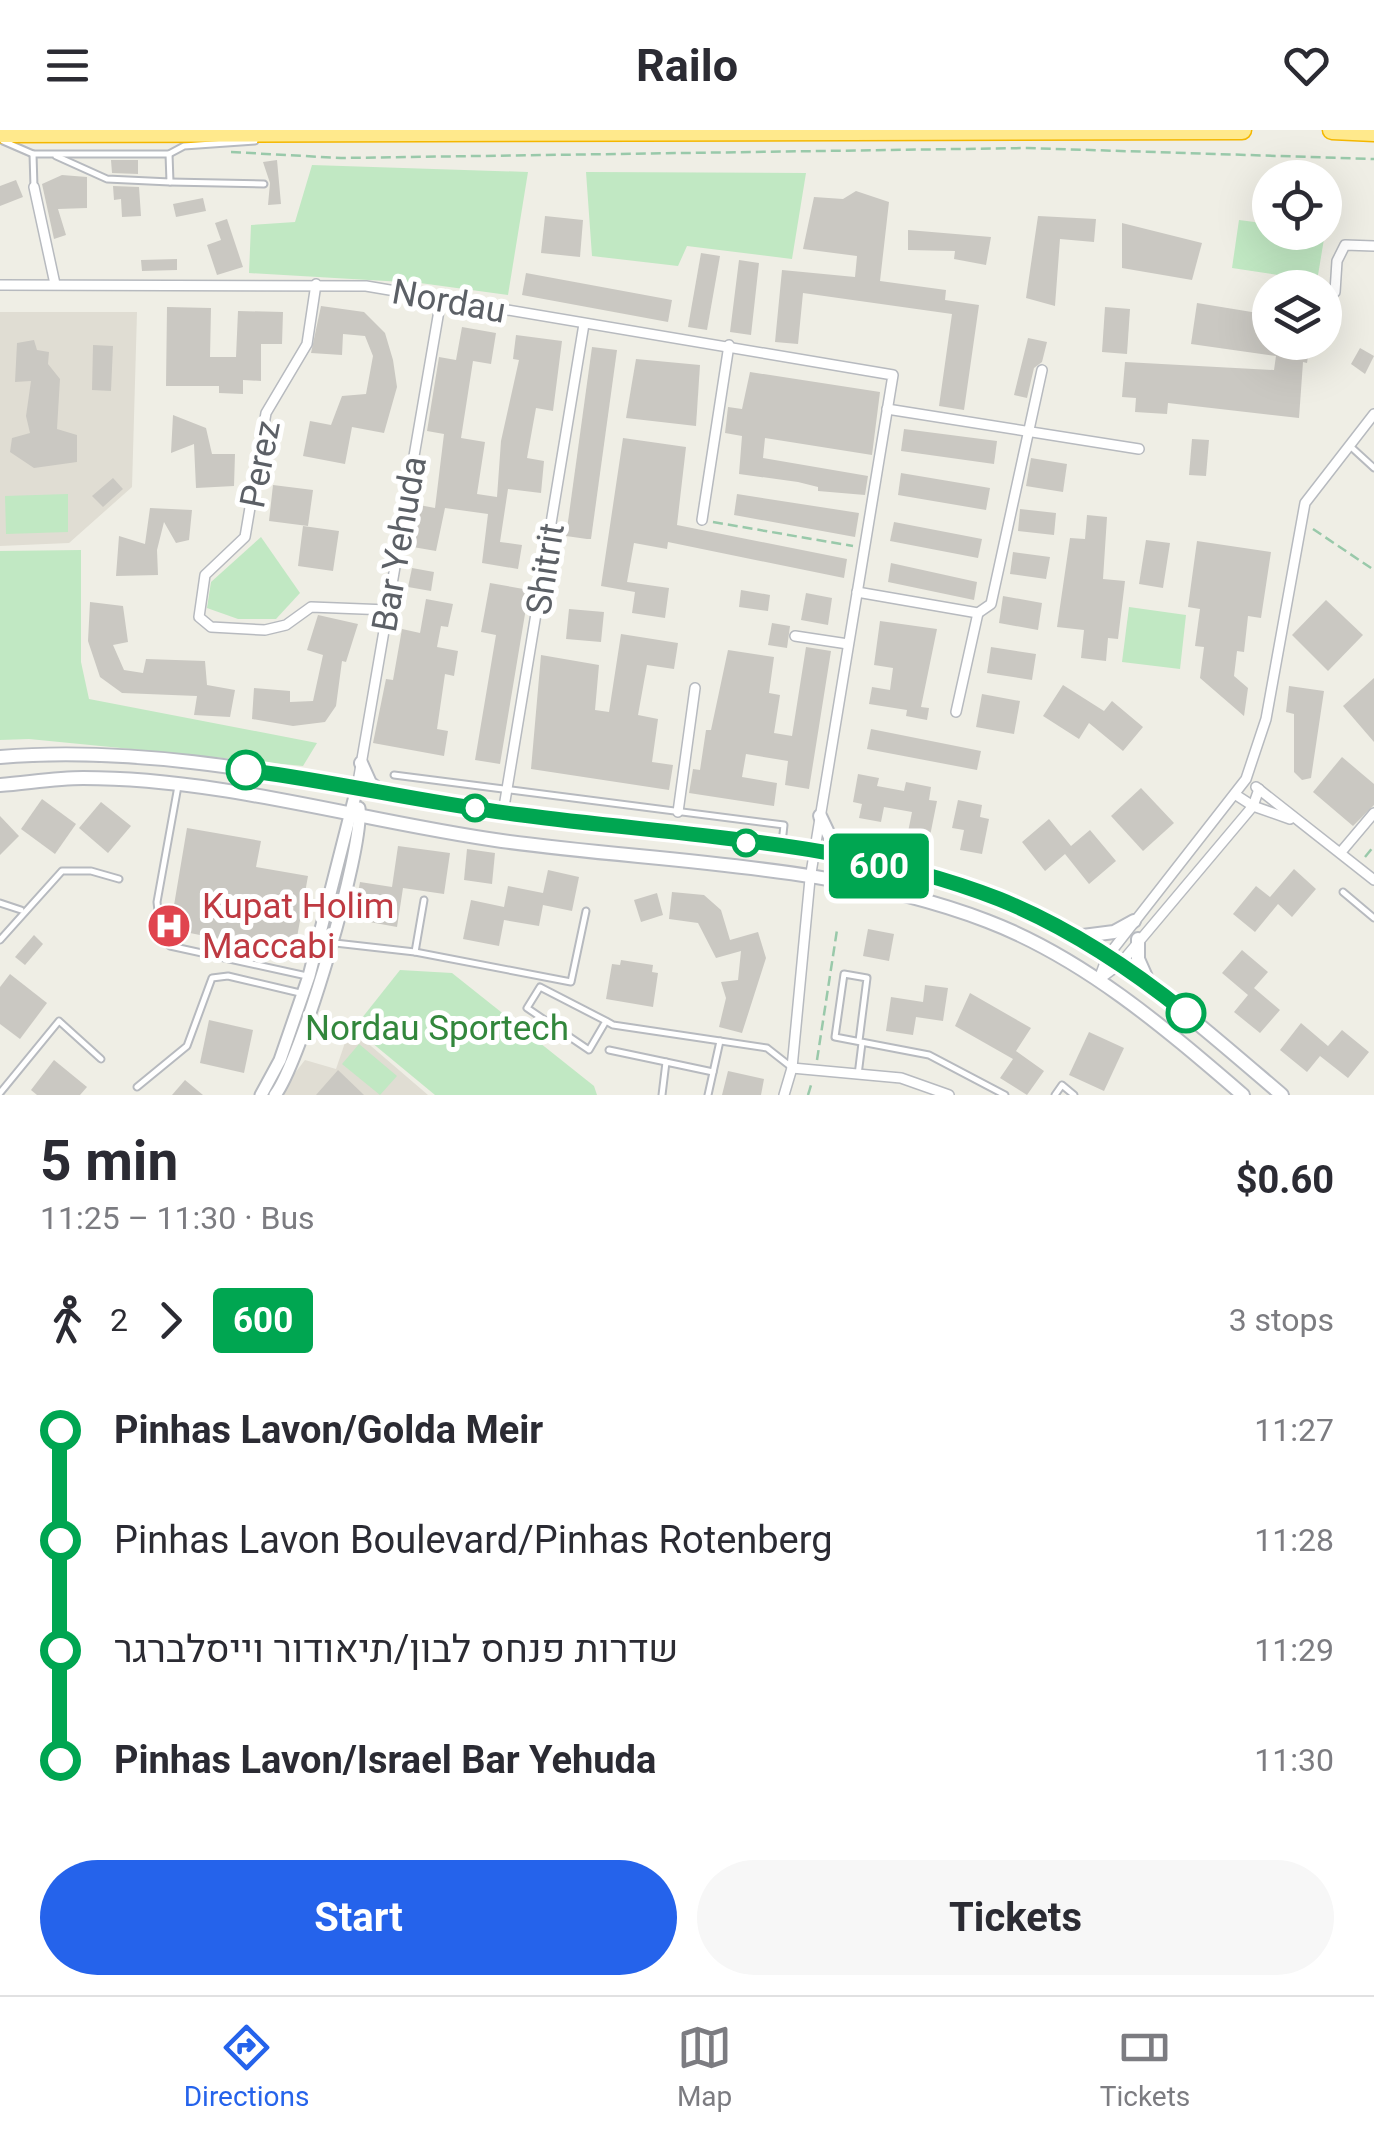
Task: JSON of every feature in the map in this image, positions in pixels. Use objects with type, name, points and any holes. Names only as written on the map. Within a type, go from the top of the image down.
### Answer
[{"type":"highway","points":[[0,136],[1242,130]]},
{"type":"highway","points":[[1332,130],[1374,132]]},
{"type":"main road","points":[[0,757],[37,754],[160,760],[503,813],[814,852],[936,878],[1000,900],[1120,964],[1150,984],[1282,1095]]},
{"type":"main road","points":[[362,763],[370,783],[380,792]]},
{"type":"main road","points":[[0,786],[83,778],[178,786],[500,841],[810,878],[931,902],[976,917],[1099,980],[1243,1095]]},
{"type":"main road","points":[[820,816],[840,847],[874,865]]},
{"type":"main road","points":[[1069,936],[1099,935],[1134,921]]},
{"type":"main road","points":[[1138,940],[1140,967],[1150,984]]},
{"type":"street","points":[[34,186],[55,284]]},
{"type":"street","points":[[1337,270],[1345,245],[1374,246]]},
{"type":"street","name":"Perez","points":[[316,284],[307,344],[266,413],[245,536],[204,575],[199,617],[211,627],[265,630],[286,625],[311,608],[388,610]]},
{"type":"street","name":"Nordau","points":[[0,285],[366,286],[893,375],[887,409]]},
{"type":"street","name":"Bar Yehuda","points":[[357,788],[441,299]]},
{"type":"street","name":"Shitrit","points":[[503,813],[584,324]]},
{"type":"street","points":[[702,520],[729,345]]},
{"type":"street","points":[[956,712],[978,613],[991,604],[1042,370]]},
{"type":"street","points":[[784,1095],[792,1068],[810,878],[887,409],[1139,450]]},
{"type":"street","points":[[1099,980],[1107,956],[1246,779],[1266,719],[1304,503],[1374,414]]},
{"type":"street","points":[[857,592],[978,613]]},
{"type":"street","points":[[795,636],[848,644]]},
{"type":"street","points":[[678,812],[695,688]]},
{"type":"street","points":[[1246,779],[1374,880]]},
{"type":"street","points":[[275,1095],[306,1028],[357,788]]},
{"type":"street","points":[[1099,980],[1120,964],[1252,806],[1259,789]]},
{"type":"street","points":[[1236,795],[1252,806],[1298,821]]},
{"type":"street","points":[[1341,852],[1374,813]]},
{"type":"street","points":[[1158,894],[1170,903]]},
{"type":"street","points":[[261,1095],[280,1060],[325,941]]},
{"type":"street","points":[[792,1068],[901,1078],[949,1095]]},
{"type":"lane","points":[[0,136],[33,154],[169,154],[184,146],[379,132]]},
{"type":"lane","points":[[33,154],[34,186]]},
{"type":"lane","points":[[54,154],[107,179],[264,184]]},
{"type":"lane","points":[[169,154],[170,182]]},
{"type":"lane","points":[[1350,446],[1374,468]]},
{"type":"lane","points":[[394,775],[784,825],[782,848]]},
{"type":"lane","points":[[178,786],[157,902],[161,939],[170,946],[309,976]]},
{"type":"lane","points":[[0,940],[22,910],[62,871],[91,871],[120,880]]},
{"type":"lane","points":[[1344,892],[1374,918]]},
{"type":"lane","points":[[415,952],[424,900]]},
{"type":"lane","points":[[0,904],[22,910]]},
{"type":"lane","points":[[325,941],[415,952],[571,982],[586,911]]},
{"type":"lane","points":[[858,1074],[860,1042],[867,978],[844,974],[836,1037],[860,1042],[929,1055],[1003,1094]]},
{"type":"lane","points":[[137,1087],[187,1046],[212,978],[228,976],[303,994]]},
{"type":"lane","points":[[606,1021],[588,1050],[527,1008],[540,987],[606,1021],[767,1048],[792,1068]]},
{"type":"lane","points":[[0,1093],[60,1022],[101,1059]]},
{"type":"lane","points":[[708,1095],[720,1041]]},
{"type":"lane","points":[[610,1050],[713,1072]]},
{"type":"lane","points":[[662,1095],[666,1062]]},
{"type":"lane","points":[[1055,1095],[1062,1085],[1074,1095]]},
{"type":"path","points":[[214,151],[361,158],[1027,148],[1374,159]]},
{"type":"path","points":[[1300,519],[1374,570]]},
{"type":"path","points":[[702,520],[864,548]]},
{"type":"path","points":[[1357,866],[1374,846]]},
{"type":"path","points":[[808,1095],[837,930]]},
{"type":"shaded area","points":[[0,312],[137,312],[132,487],[69,543],[0,546]]},
{"type":"shaded area","points":[[350,1028],[428,1095],[278,1095],[305,1060],[336,1069]]},
{"type":"green space","points":[[312,165],[528,172],[508,295],[420,283],[249,273],[251,225],[295,222]]},
{"type":"green space","points":[[586,172],[806,173],[792,259],[687,246],[678,266],[592,256]]},
{"type":"green space","points":[[1239,220],[1252,222],[1252,250],[1322,250],[1319,270],[1232,268]]},
{"type":"green space","points":[[68,494],[68,532],[6,534],[5,496]]},
{"type":"green space","points":[[261,537],[300,593],[276,619],[238,619],[207,608],[211,582]]},
{"type":"green space","points":[[81,550],[81,662],[89,699],[317,743],[303,766],[29,739],[0,740],[0,551]]},
{"type":"green space","points":[[1129,607],[1186,615],[1180,669],[1122,662]]},
{"type":"green space","name":"Nordau Sportech","points":[[400,970],[452,973],[594,1086],[597,1095],[435,1095],[354,1028]]},
{"type":"green space","points":[[359,1044],[397,1076],[380,1095],[342,1064]]},
{"type":"building","points":[[111,160],[138,160],[138,174],[112,173]]},
{"type":"building","points":[[277,160],[281,204],[268,205],[270,183],[263,162]]},
{"type":"building","points":[[62,175],[87,177],[87,208],[58,209],[66,235],[54,239],[42,184]]},
{"type":"building","points":[[16,180],[23,197],[0,206],[0,186]]},
{"type":"building","points":[[113,186],[139,187],[141,216],[122,217],[121,199],[114,200]]},
{"type":"building","points":[[856,191],[889,202],[880,281],[946,290],[945,300],[979,305],[964,410],[939,406],[952,314],[803,293],[798,344],[775,342],[782,270],[855,277],[857,256],[803,249],[814,197],[843,199]]},
{"type":"building","points":[[203,198],[206,211],[176,217],[173,204]]},
{"type":"building","points":[[545,216],[583,220],[580,257],[541,253]]},
{"type":"building","points":[[1038,216],[1096,219],[1094,242],[1060,239],[1055,306],[1026,298]]},
{"type":"building","points":[[227,219],[243,267],[217,275],[207,245],[221,240],[215,223]]},
{"type":"building","points":[[1122,223],[1202,243],[1192,280],[1122,268]]},
{"type":"building","points":[[908,230],[991,237],[986,265],[954,259],[955,251],[908,250]]},
{"type":"building","points":[[701,253],[720,256],[707,330],[688,327]]},
{"type":"building","points":[[177,259],[177,270],[142,271],[141,260]]},
{"type":"building","points":[[739,260],[759,263],[751,335],[730,332]]},
{"type":"building","points":[[526,273],[672,300],[668,322],[522,295]]},
{"type":"building","points":[[1197,303],[1252,312],[1252,353],[1191,344]]},
{"type":"building","points":[[321,306],[364,312],[385,333],[393,360],[397,387],[384,433],[352,427],[345,464],[303,456],[310,421],[331,425],[342,396],[366,394],[373,356],[365,336],[343,334],[342,355],[311,353]]},
{"type":"building","points":[[167,307],[211,308],[210,357],[236,357],[238,311],[283,312],[282,344],[261,344],[261,381],[243,380],[243,394],[219,393],[219,386],[166,386]]},
{"type":"building","points":[[1105,307],[1130,309],[1127,354],[1102,352]]},
{"type":"building","points":[[462,327],[496,333],[491,364],[473,361],[461,438],[485,442],[477,494],[497,497],[501,441],[519,360],[513,359],[516,335],[562,341],[553,411],[536,408],[527,458],[544,461],[541,493],[508,489],[500,542],[522,545],[518,569],[482,563],[488,514],[445,508],[436,551],[407,546],[414,504],[435,508],[444,434],[427,431],[439,357],[456,360]]},
{"type":"building","points":[[1028,338],[1047,342],[1042,362],[1034,368],[1027,398],[1014,395]]},
{"type":"building","points":[[34,340],[37,350],[49,352],[48,364],[60,379],[57,429],[77,435],[77,462],[34,468],[10,452],[12,438],[30,433],[26,416],[31,381],[15,382],[17,343]]},
{"type":"building","points":[[93,345],[113,346],[111,391],[92,390]]},
{"type":"building","points":[[592,347],[617,350],[591,539],[587,539],[566,536]]},
{"type":"building","points":[[1360,348],[1374,356],[1365,374],[1351,364]]},
{"type":"building","points":[[636,359],[700,365],[696,426],[626,418]]},
{"type":"building","points":[[1275,360],[1307,360],[1303,362],[1299,418],[1168,403],[1167,414],[1135,412],[1136,398],[1122,397],[1125,362],[1274,370]]},
{"type":"building","points":[[750,372],[880,392],[872,455],[765,438],[763,458],[868,476],[865,495],[818,491],[818,487],[798,482],[739,474],[742,436],[725,433],[728,407],[742,409]]},
{"type":"building","points":[[173,415],[206,428],[212,454],[235,454],[234,486],[196,488],[194,444],[171,453]]},
{"type":"building","points":[[904,429],[997,441],[994,464],[901,451]]},
{"type":"building","points":[[623,438],[686,447],[677,525],[847,559],[844,578],[668,542],[667,549],[634,543],[627,582],[669,588],[665,618],[632,613],[635,592],[601,586]]},
{"type":"building","points":[[1192,439],[1209,440],[1206,476],[1189,475]]},
{"type":"building","points":[[1031,458],[1067,464],[1063,492],[1026,486]]},
{"type":"building","points":[[901,473],[990,488],[986,510],[898,495]]},
{"type":"building","points":[[113,478],[123,489],[103,507],[92,496]]},
{"type":"building","points":[[273,485],[313,490],[308,526],[269,521]]},
{"type":"building","points":[[737,494],[859,513],[855,537],[734,515]]},
{"type":"building","points":[[150,508],[192,510],[189,540],[176,543],[164,522],[157,550],[158,575],[116,576],[119,536],[145,544]]},
{"type":"building","points":[[1020,509],[1056,513],[1054,535],[1018,531]]},
{"type":"building","points":[[1087,515],[1107,517],[1103,579],[1125,581],[1118,639],[1108,638],[1106,661],[1081,658],[1084,630],[1057,627],[1070,538],[1085,539]]},
{"type":"building","points":[[894,522],[982,539],[978,558],[890,541]]},
{"type":"building","points":[[303,526],[339,531],[333,571],[298,566]]},
{"type":"building","points":[[1146,540],[1170,543],[1163,588],[1139,584]]},
{"type":"building","points":[[1197,541],[1271,552],[1261,618],[1248,616],[1244,652],[1237,651],[1234,676],[1248,688],[1244,716],[1200,678],[1204,647],[1195,646],[1200,609],[1188,607]]},
{"type":"building","points":[[1013,552],[1050,557],[1046,579],[1010,574]]},
{"type":"building","points":[[891,563],[977,582],[974,600],[888,582]]},
{"type":"building","points":[[412,568],[434,572],[431,591],[408,587]]},
{"type":"building","points":[[490,583],[529,590],[500,764],[475,760],[496,635],[481,632]]},
{"type":"building","points":[[741,590],[770,595],[768,611],[739,607]]},
{"type":"building","points":[[806,593],[832,598],[828,625],[801,620]]},
{"type":"building","points":[[1003,596],[1042,603],[1038,630],[999,623]]},
{"type":"building","points":[[426,599],[453,604],[448,627],[441,626],[437,647],[458,651],[454,676],[445,674],[437,729],[448,731],[444,756],[373,743],[386,679],[393,680],[402,629],[420,633]]},
{"type":"building","points":[[1326,600],[1363,635],[1328,671],[1292,635]]},
{"type":"building","points":[[90,602],[123,606],[128,642],[113,645],[124,670],[143,673],[146,659],[205,661],[207,685],[235,690],[230,717],[194,715],[197,696],[122,693],[100,677],[88,641]]},
{"type":"building","points":[[569,609],[604,612],[601,642],[566,639]]},
{"type":"building","points":[[318,615],[358,624],[346,662],[342,661],[336,706],[325,722],[293,726],[252,719],[254,688],[290,691],[290,702],[313,701],[323,655],[307,650]]},
{"type":"building","points":[[880,621],[937,629],[921,707],[929,708],[927,720],[906,716],[907,710],[869,704],[872,687],[890,690],[893,668],[874,665]]},
{"type":"building","points":[[772,623],[790,626],[787,648],[768,645]]},
{"type":"building","points":[[621,634],[678,643],[674,669],[647,665],[638,715],[658,719],[652,762],[673,765],[669,790],[531,769],[541,655],[599,665],[595,710],[609,712]]},
{"type":"building","points":[[806,647],[831,651],[809,789],[785,785],[788,761],[746,754],[742,777],[777,783],[774,806],[689,793],[693,769],[700,770],[706,730],[711,730],[728,650],[774,657],[769,693],[780,695],[774,733],[792,736]]},
{"type":"building","points":[[991,647],[1036,654],[1032,680],[987,673]]},
{"type":"building","points":[[1374,678],[1374,742],[1343,706]]},
{"type":"building","points":[[1063,685],[1104,711],[1112,701],[1143,727],[1123,751],[1089,723],[1079,739],[1043,716]]},
{"type":"building","points":[[1289,686],[1324,691],[1311,778],[1302,780],[1294,772],[1294,714],[1286,712]]},
{"type":"building","points":[[982,694],[1020,701],[1014,734],[976,727]]},
{"type":"building","points":[[871,729],[981,751],[977,770],[867,749]]},
{"type":"building","points":[[1342,757],[1374,784],[1374,805],[1353,826],[1313,792]]},
{"type":"building","points":[[858,774],[879,778],[877,786],[904,791],[906,782],[931,787],[929,800],[937,801],[930,836],[908,832],[912,812],[884,807],[881,822],[859,818],[862,804],[853,802]]},
{"type":"building","points":[[1141,788],[1174,823],[1143,851],[1111,816]]},
{"type":"building","points":[[42,799],[76,824],[55,854],[21,829]]},
{"type":"building","points":[[958,800],[982,805],[980,817],[989,819],[982,854],[960,850],[964,830],[952,828]]},
{"type":"building","points":[[101,802],[131,826],[108,853],[79,828]]},
{"type":"building","points":[[0,816],[19,836],[0,855]]},
{"type":"building","points":[[1049,819],[1071,846],[1090,830],[1116,861],[1089,884],[1065,854],[1045,871],[1022,842]]},
{"type":"building","points":[[187,828],[261,841],[256,867],[308,876],[294,954],[170,929]]},
{"type":"building","points":[[398,846],[450,853],[444,894],[403,888],[397,927],[353,919],[360,882],[392,887]]},
{"type":"building","points":[[467,849],[495,853],[492,884],[464,880]]},
{"type":"building","points":[[1294,869],[1316,889],[1292,917],[1278,904],[1255,932],[1233,914],[1256,886],[1270,897]]},
{"type":"building","points":[[548,870],[579,877],[572,911],[543,905],[539,926],[504,920],[499,946],[463,939],[471,900],[504,907],[508,886],[543,893]]},
{"type":"building","points":[[672,892],[704,895],[721,910],[730,940],[758,932],[766,958],[742,1033],[719,1027],[726,998],[721,982],[738,980],[741,951],[716,958],[698,923],[669,919]]},
{"type":"building","points":[[657,893],[663,915],[641,922],[634,900]]},
{"type":"building","points":[[868,929],[894,934],[889,961],[863,956]]},
{"type":"building","points":[[34,935],[43,944],[25,965],[15,957]]},
{"type":"building","points":[[1242,950],[1268,972],[1254,988],[1280,1010],[1260,1033],[1234,1012],[1248,995],[1222,973]]},
{"type":"building","points":[[621,960],[653,965],[652,972],[658,973],[653,1007],[606,999],[612,964],[620,965]]},
{"type":"building","points":[[10,974],[47,1003],[20,1039],[0,1024],[0,987]]},
{"type":"building","points":[[925,985],[948,988],[943,1021],[916,1017],[913,1035],[886,1031],[891,997],[923,1002]]},
{"type":"building","points":[[970,993],[1031,1028],[1016,1051],[1044,1071],[1027,1095],[1000,1078],[1013,1059],[955,1026]]},
{"type":"building","points":[[209,1020],[253,1030],[244,1073],[200,1063]]},
{"type":"building","points":[[1301,1023],[1328,1046],[1342,1030],[1369,1052],[1348,1078],[1320,1056],[1307,1072],[1280,1050]]},
{"type":"building","points":[[1089,1032],[1124,1048],[1104,1091],[1069,1075]]},
{"type":"building","points":[[54,1060],[87,1087],[80,1095],[37,1095],[31,1090]]},
{"type":"building","points":[[338,1070],[364,1095],[316,1095]]},
{"type":"building","points":[[728,1071],[764,1079],[761,1095],[722,1095]]},
{"type":"building","points":[[185,1080],[203,1095],[172,1095]]},
{"type":"bus line","name":"600","points":[[246,770],[503,813],[814,852],[936,878],[1032,915],[1139,975],[1186,1013]]},
{"type":"place","name":"Kupat Holim Maccabi","points":[[169,926]]}]
